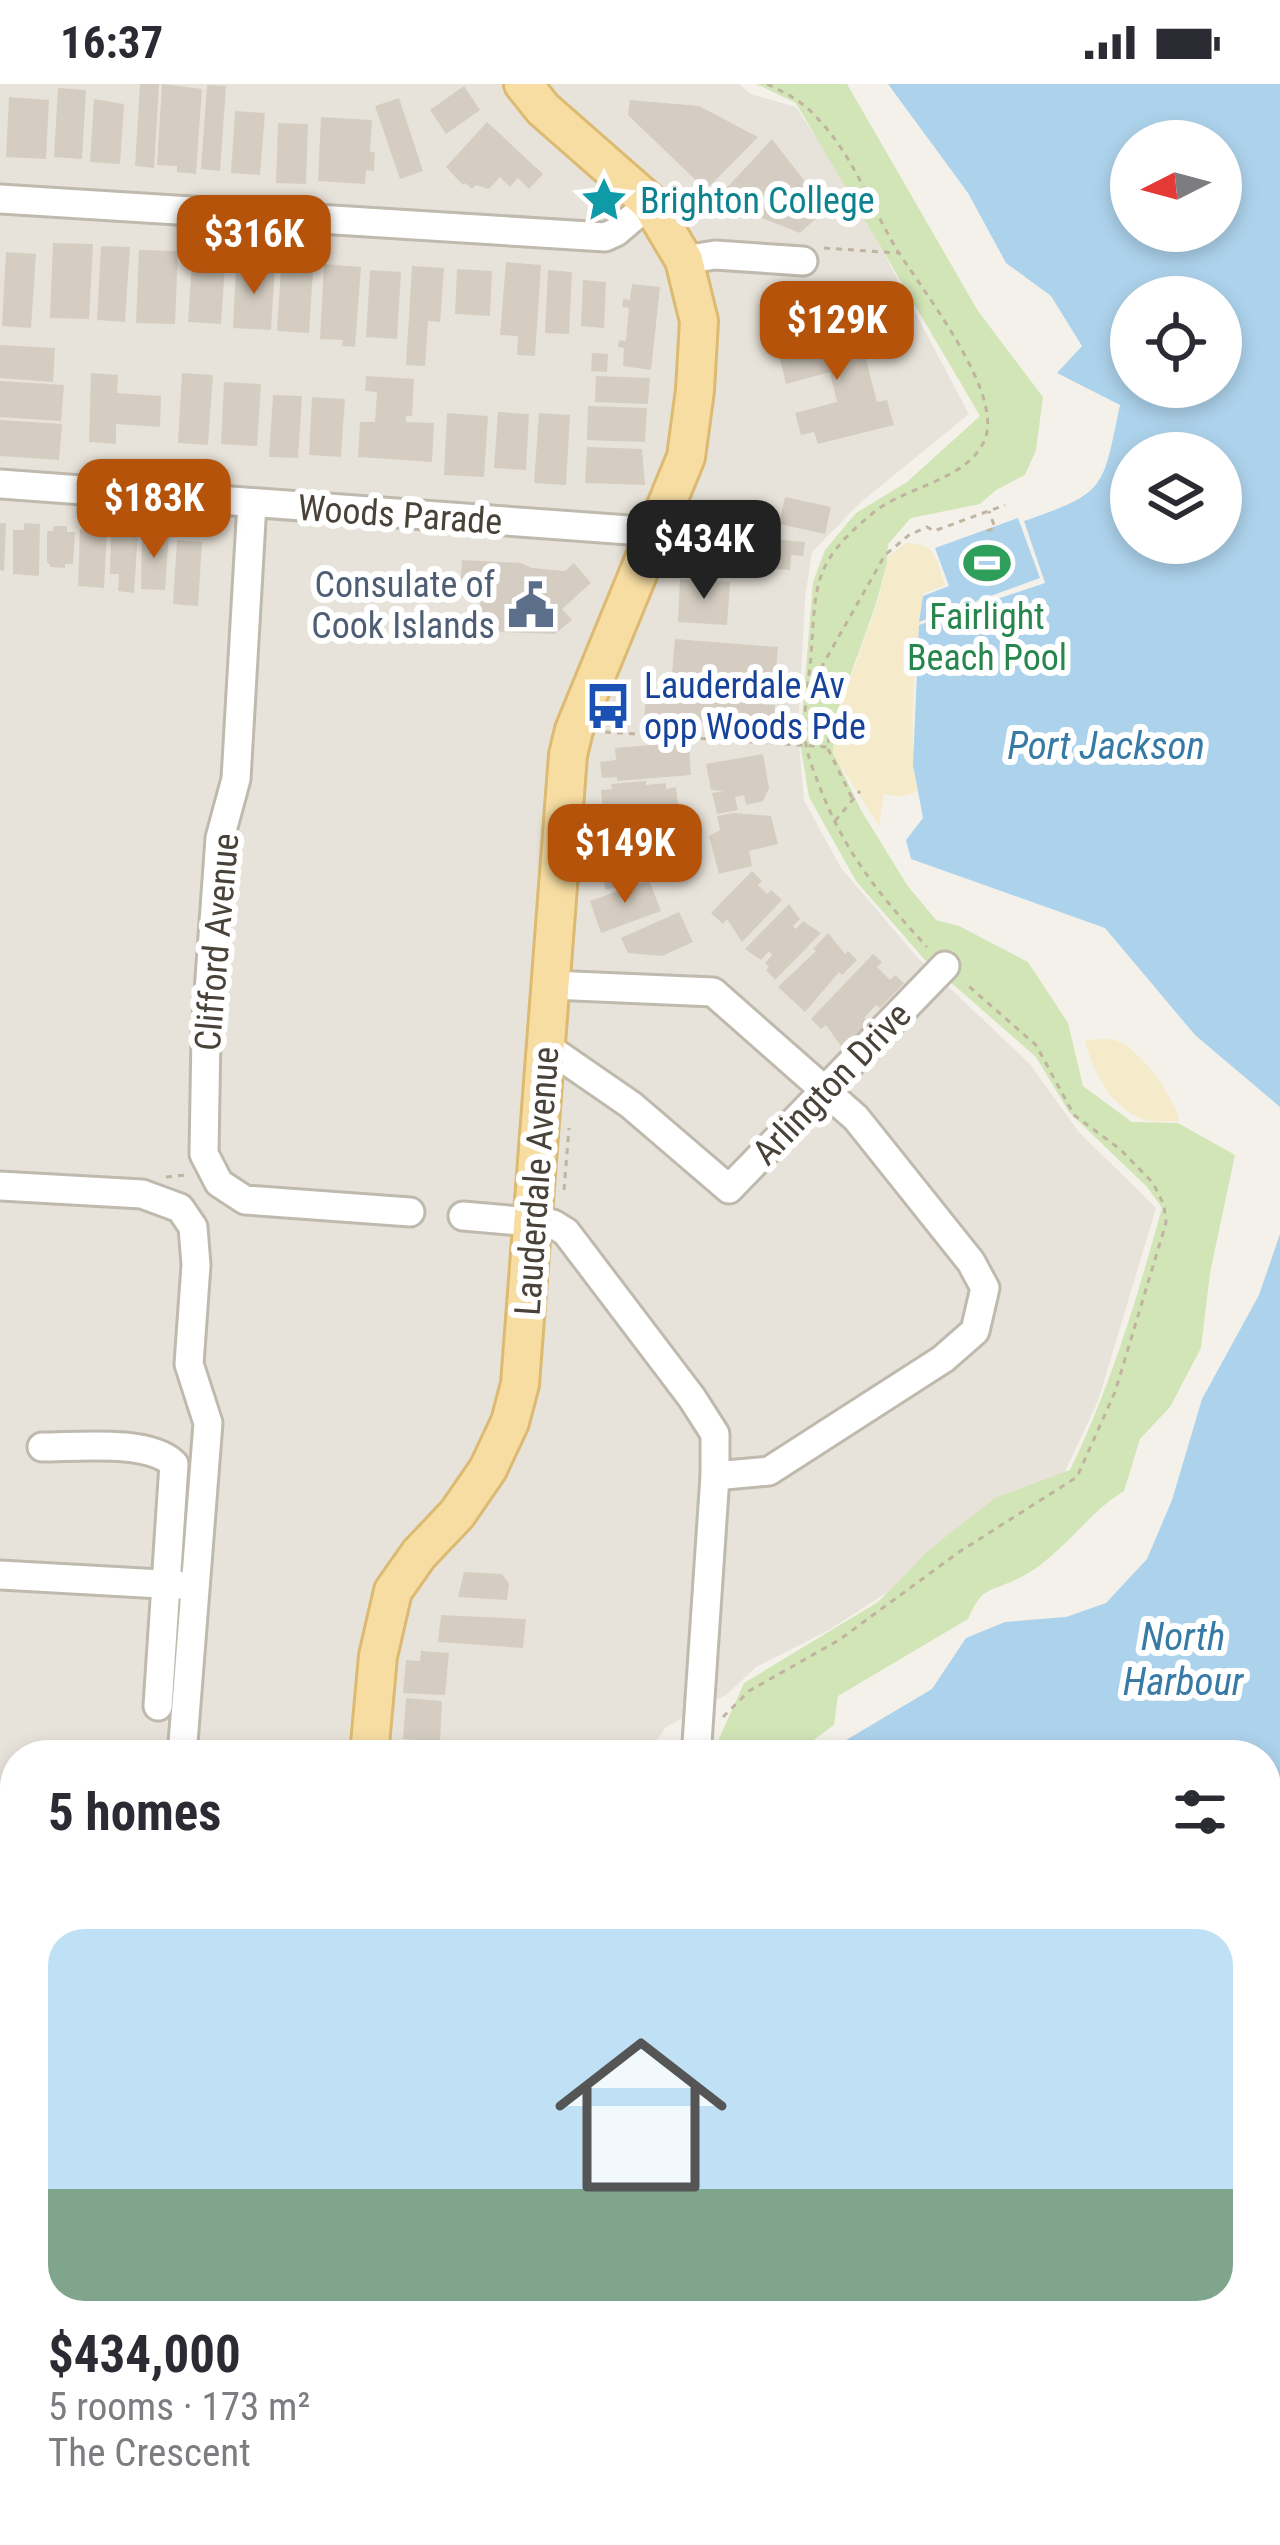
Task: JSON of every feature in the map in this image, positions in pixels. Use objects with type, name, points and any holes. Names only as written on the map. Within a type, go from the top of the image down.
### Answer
[{"type":"main road","name":"Lauderdale Avenue","points":[[370,1740],[379,1655],[393,1591],[409,1565],[472,1494],[510,1422],[523,1363],[568,755],[574,730],[686,457],[695,391],[699,321],[684,260],[650,203],[543,109],[524,84]]},
{"type":"street","points":[[0,199],[605,237],[650,203]]},
{"type":"street","points":[[684,260],[715,255],[803,261]]},
{"type":"street","name":"Woods Parade","points":[[0,484],[656,532]]},
{"type":"street","name":"Clifford Avenue","points":[[252,503],[236,779],[220,838],[206,1034],[204,1154],[219,1183],[245,1200],[410,1212]]},
{"type":"street","name":"Arlington Drive","points":[[547,1046],[631,1105],[729,1189],[945,966]]},
{"type":"street","points":[[551,985],[713,992],[856,1118],[970,1262],[985,1288],[974,1331],[943,1359],[769,1471],[716,1476]]},
{"type":"street","points":[[0,1186],[142,1194],[180,1208],[193,1227],[196,1265],[189,1364],[208,1423],[183,1740]]},
{"type":"street","points":[[463,1216],[534,1221],[566,1232],[715,1434],[697,1740]]},
{"type":"street","points":[[42,1447],[132,1448],[164,1454],[174,1464],[158,1706]]},
{"type":"street","points":[[0,1575],[196,1586]]},
{"type":"street","points":[[0,2116],[0,2152]]},
{"type":"path","points":[[803,261],[818,248],[899,253]]},
{"type":"path","points":[[808,691],[885,555],[927,527],[934,531],[1005,505]]},
{"type":"path","points":[[987,531],[995,528],[989,511]]},
{"type":"path","points":[[841,717],[830,725],[828,747],[853,800]]},
{"type":"path","points":[[574,730],[828,747]]},
{"type":"path","points":[[834,822],[860,791]]},
{"type":"path","points":[[563,1192],[570,1120]]},
{"type":"shaded area","points":[[0,84],[739,84],[751,94],[796,107],[847,184],[969,414],[861,502],[812,552],[798,733],[804,800],[841,868],[918,958],[1030,1064],[1078,1131],[1156,1208],[1098,1401],[1061,1480],[829,1630],[756,1667],[726,1695],[666,1727],[657,1740],[0,1740]]},
{"type":"green space","points":[[756,84],[847,84],[978,311],[1043,397],[1036,450],[1025,475],[980,504],[911,518],[888,544],[875,607],[836,715],[833,752],[861,810],[907,885],[936,920],[959,926],[1028,962],[1068,1023],[1083,1086],[1132,1122],[1178,1123],[1235,1155],[1210,1273],[1201,1348],[1170,1407],[1140,1439],[1124,1491],[1045,1561],[982,1596],[968,1619],[838,1696],[834,1725],[814,1740],[718,1740],[744,1683],[878,1602],[929,1550],[995,1498],[1070,1470],[1111,1374],[1162,1208],[1147,1187],[1069,1112],[1036,1057],[925,960],[856,881],[809,797],[800,743],[813,582],[825,550],[856,513],[907,482],[980,416],[796,103]]},
{"type":"sand","points":[[906,543],[930,550],[945,585],[923,594],[913,718],[918,791],[902,797],[884,794],[879,826],[833,754],[837,715],[889,556]]},
{"type":"sand","points":[[1085,1040],[1114,1040],[1134,1052],[1164,1087],[1179,1121],[1149,1121],[1125,1110],[1099,1077]]},
{"type":"water","name":"Port Jackson","points":[[888,84],[1280,84],[1280,1107],[1195,1035],[1105,928],[911,859],[906,840],[923,818],[913,765],[919,625],[1045,583],[1024,521],[1087,494],[1104,471],[1110,450],[1110,564],[1242,564],[1242,432],[1114,432],[1119,408],[1242,408],[1242,276],[1110,276],[1110,400],[1057,373],[1082,346],[1051,296],[1006,263],[968,193]]},
{"type":"water","name":"Fairlight Beach Pool","points":[[1018,518],[1040,578],[919,622],[923,596],[949,586],[935,548]]},
{"type":"water","name":"North Harbour","points":[[1280,1234],[1280,1740],[846,1740],[932,1689],[966,1638],[1005,1622],[1066,1617],[1106,1603],[1147,1559],[1172,1500],[1202,1399],[1259,1295]]},
{"type":"building","points":[[140,84],[159,84],[154,168],[135,166]]},
{"type":"building","points":[[162,84],[202,89],[196,174],[157,165]]},
{"type":"building","points":[[207,85],[226,86],[220,171],[201,169]]},
{"type":"building","points":[[464,86],[480,110],[446,134],[430,110]]},
{"type":"building","points":[[58,88],[86,90],[82,159],[54,157]]},
{"type":"building","points":[[9,97],[49,100],[46,159],[6,157]]},
{"type":"building","points":[[399,98],[423,171],[400,179],[375,106]]},
{"type":"building","points":[[94,99],[124,104],[120,164],[90,162]]},
{"type":"building","points":[[630,100],[699,106],[758,137],[706,190],[628,115]]},
{"type":"building","points":[[235,111],[265,113],[260,175],[231,173]]},
{"type":"building","points":[[321,117],[372,120],[374,171],[366,170],[365,184],[318,181]]},
{"type":"building","points":[[487,122],[543,174],[529,189],[518,178],[510,187],[500,177],[489,189],[476,185],[472,189],[446,167]]},
{"type":"building","points":[[278,123],[308,124],[306,184],[276,183]]},
{"type":"building","points":[[772,139],[826,209],[800,233],[739,209],[722,193]]},
{"type":"building","points":[[53,243],[93,244],[89,319],[50,318]]},
{"type":"building","points":[[101,246],[130,247],[125,322],[97,320]]},
{"type":"building","points":[[193,247],[226,249],[221,324],[188,322]]},
{"type":"building","points":[[139,250],[178,251],[175,324],[136,323]]},
{"type":"building","points":[[6,252],[36,254],[31,328],[2,326]]},
{"type":"building","points":[[506,262],[541,265],[535,356],[517,355],[518,336],[500,335]]},
{"type":"building","points":[[324,264],[361,267],[355,347],[342,346],[343,340],[320,339]]},
{"type":"building","points":[[236,265],[275,267],[271,330],[233,328]]},
{"type":"building","points":[[412,266],[444,268],[440,322],[428,321],[425,366],[406,365]]},
{"type":"building","points":[[281,268],[313,270],[309,333],[277,331]]},
{"type":"building","points":[[457,269],[492,271],[490,316],[455,314]]},
{"type":"building","points":[[370,270],[401,272],[397,339],[366,337]]},
{"type":"building","points":[[548,270],[572,272],[569,334],[545,333]]},
{"type":"building","points":[[583,280],[606,282],[604,328],[581,326]]},
{"type":"building","points":[[632,284],[660,287],[651,370],[623,366],[624,348],[618,347],[619,340],[626,341],[629,308],[622,307],[623,299],[630,300]]},
{"type":"building","points":[[868,322],[874,349],[864,352],[877,402],[887,400],[894,425],[818,444],[814,432],[801,435],[795,413],[837,402],[830,372],[786,384],[777,346]]},
{"type":"building","points":[[0,345],[55,348],[53,382],[0,378]]},
{"type":"building","points":[[592,353],[608,354],[607,372],[591,371]]},
{"type":"building","points":[[91,373],[118,375],[117,393],[161,396],[160,427],[116,424],[116,444],[89,442]]},
{"type":"building","points":[[182,373],[213,375],[208,445],[178,443]]},
{"type":"building","points":[[366,376],[414,379],[412,416],[406,416],[406,422],[434,423],[432,462],[358,457],[360,422],[375,422],[377,392],[365,391]]},
{"type":"building","points":[[596,376],[650,378],[648,404],[595,402]]},
{"type":"building","points":[[0,381],[64,385],[61,421],[0,417]]},
{"type":"building","points":[[224,382],[261,384],[257,446],[221,444]]},
{"type":"building","points":[[273,395],[302,396],[298,458],[269,457]]},
{"type":"building","points":[[312,397],[345,399],[341,457],[309,455]]},
{"type":"building","points":[[588,406],[647,408],[645,442],[587,440]]},
{"type":"building","points":[[498,412],[529,414],[526,470],[494,468]]},
{"type":"building","points":[[447,413],[488,416],[484,477],[444,475]]},
{"type":"building","points":[[539,413],[570,415],[566,485],[534,483]]},
{"type":"building","points":[[0,420],[62,424],[59,460],[0,456]]},
{"type":"building","points":[[587,447],[642,449],[645,485],[585,483]]},
{"type":"building","points":[[785,497],[831,507],[825,534],[779,524]]},
{"type":"building","points":[[0,523],[6,523],[4,571],[0,570]]},
{"type":"building","points":[[24,523],[40,524],[39,576],[13,574],[13,530],[24,530]]},
{"type":"building","points":[[54,526],[75,532],[73,564],[65,568],[47,562],[47,531]]},
{"type":"building","points":[[80,529],[107,531],[104,588],[78,586]]},
{"type":"building","points":[[111,530],[138,532],[134,593],[118,591],[119,574],[110,574]]},
{"type":"building","points":[[142,532],[169,534],[165,590],[141,589]]},
{"type":"building","points":[[692,532],[805,542],[803,556],[791,555],[790,570],[686,563]]},
{"type":"building","points":[[177,540],[202,542],[198,606],[173,604]]},
{"type":"building","points":[[462,560],[565,571],[574,563],[591,583],[562,609],[572,620],[555,634],[479,631],[481,588],[460,588]]},
{"type":"building","points":[[680,579],[730,582],[727,625],[678,622]]},
{"type":"building","points":[[675,639],[778,647],[775,682],[672,673]]},
{"type":"building","points":[[646,697],[775,705],[774,726],[644,718]]},
{"type":"building","points":[[689,742],[691,775],[602,778],[600,762],[616,760],[615,748]]},
{"type":"building","points":[[763,754],[769,788],[763,801],[746,805],[744,795],[735,797],[738,810],[717,814],[712,793],[724,791],[711,790],[706,764]]},
{"type":"building","points":[[646,781],[646,785],[666,783],[666,789],[676,787],[678,804],[669,805],[670,812],[634,821],[634,817],[613,819],[612,811],[603,812],[601,790],[612,789],[611,784]]},
{"type":"building","points":[[717,816],[771,816],[778,844],[749,851],[752,866],[719,874],[709,836],[720,830]]},
{"type":"building","points":[[666,835],[675,862],[668,864],[669,870],[606,890],[596,857]]},
{"type":"building","points":[[752,871],[767,894],[771,890],[782,900],[742,942],[727,919],[723,924],[711,913]]},
{"type":"building","points":[[649,880],[661,911],[601,933],[590,901]]},
{"type":"building","points":[[789,904],[800,919],[793,926],[796,929],[803,921],[821,933],[775,980],[766,970],[769,951],[761,960],[745,949]]},
{"type":"building","points":[[679,912],[693,942],[662,956],[628,953],[621,938]]},
{"type":"building","points":[[828,933],[845,954],[848,951],[857,960],[842,975],[839,972],[805,1012],[778,987]]},
{"type":"building","points":[[873,954],[882,962],[877,967],[890,980],[895,975],[904,983],[880,1008],[876,1005],[864,1018],[868,1022],[843,1049],[826,1025],[821,1029],[811,1019]]},
{"type":"building","points":[[464,1572],[502,1574],[509,1584],[507,1600],[458,1597]]},
{"type":"building","points":[[441,1615],[526,1619],[523,1648],[438,1642]]},
{"type":"building","points":[[421,1651],[449,1653],[445,1695],[403,1693],[406,1660],[420,1661]]},
{"type":"building","points":[[406,1698],[442,1701],[440,1740],[403,1739]]},
{"type":"place","name":"Brighton College","points":[[604,200]]},
{"type":"place","name":"Fairlight Beach Pool","points":[[987,563]]},
{"type":"place","name":"Consulate of Cook Islands","points":[[531,605]]},
{"type":"place","name":"Lauderdale Av opp Woods Pde","points":[[608,706]]}]
